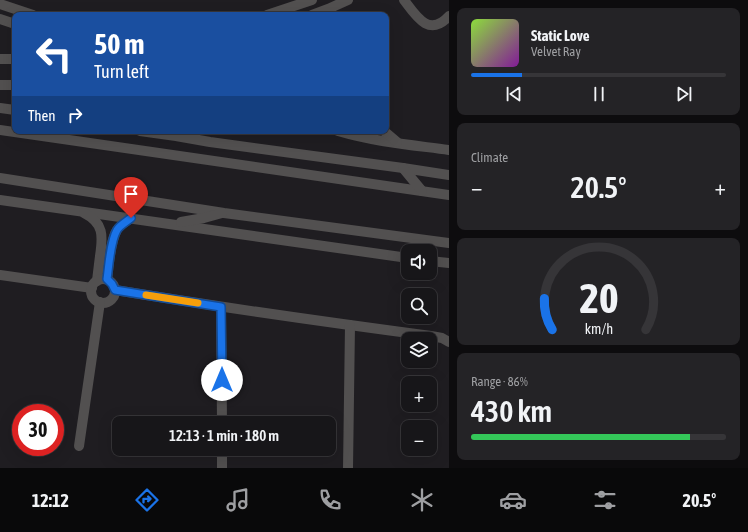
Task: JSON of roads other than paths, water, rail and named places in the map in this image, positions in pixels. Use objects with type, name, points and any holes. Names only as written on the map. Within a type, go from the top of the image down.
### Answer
[{"type":"street","points":[[276,12],[312,0]]},
{"type":"street","points":[[320,12],[348,0]]},
{"type":"street","points":[[404,0],[420,20],[427,24],[436,25],[444,22],[449,16]]},
{"type":"street","points":[[0,4],[24,12]]},
{"type":"street","points":[[0,20],[12,23]]},
{"type":"street","points":[[0,59],[12,59]]},
{"type":"street","points":[[0,85],[12,85]]},
{"type":"street","points":[[0,108],[12,110]]},
{"type":"street","points":[[0,130],[12,132]]},
{"type":"street","points":[[28,134],[449,195]]},
{"type":"street","points":[[162,134],[449,175]]},
{"type":"street","points":[[199,134],[210,142]]},
{"type":"street","points":[[349,134],[364,138],[449,150]]},
{"type":"street","points":[[388,134],[398,143]]},
{"type":"street","points":[[403,168],[422,191]]},
{"type":"street","points":[[0,178],[224,213],[449,243]]},
{"type":"street","points":[[0,200],[401,257]]},
{"type":"street","points":[[83,212],[92,216],[98,224],[102,234],[98,283]]},
{"type":"street","points":[[163,223],[184,222],[224,213]]},
{"type":"street","points":[[0,275],[98,283],[112,284],[115,290],[109,301],[97,301],[92,295],[98,283],[117,229],[131,218]]},
{"type":"street","points":[[437,262],[449,263]]},
{"type":"street","points":[[115,290],[221,307],[431,336],[442,338],[449,342]]},
{"type":"street","points":[[79,446],[100,302]]},
{"type":"street","points":[[221,307],[222,416]]},
{"type":"street","points":[[348,468],[350,325]]},
{"type":"street","points":[[222,456],[222,468]]}]
